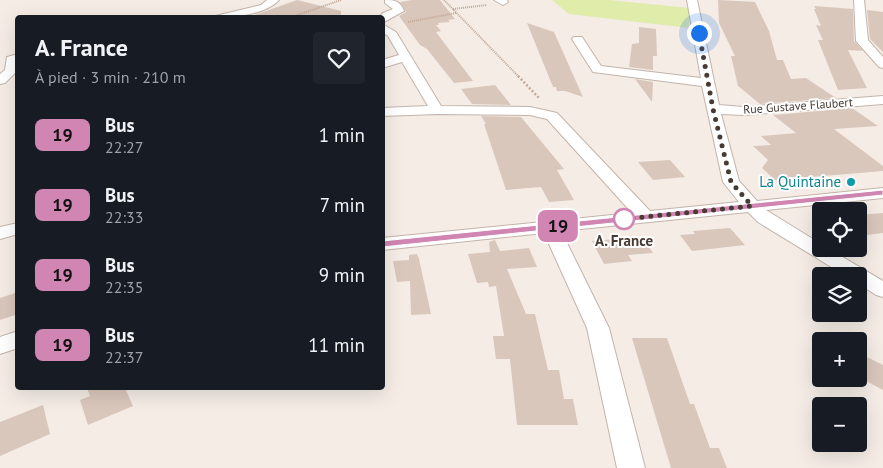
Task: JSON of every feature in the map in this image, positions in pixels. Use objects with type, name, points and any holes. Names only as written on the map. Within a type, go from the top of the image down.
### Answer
[{"type":"street","points":[[226,15],[264,7],[274,0]]},
{"type":"street","points":[[692,0],[713,109],[731,182],[764,218],[883,290]]},
{"type":"street","points":[[859,0],[862,41],[883,64]]},
{"type":"street","points":[[385,20],[387,15],[399,11],[397,6],[389,1]]},
{"type":"street","points":[[385,26],[392,34],[437,110]]},
{"type":"street","points":[[578,39],[597,69],[708,83]]},
{"type":"street","points":[[0,50],[8,52],[11,72],[0,80]]},
{"type":"street","points":[[385,63],[406,57]]},
{"type":"street","name":"Rue Gustave Flaubert","points":[[713,109],[744,111],[883,100]]},
{"type":"street","points":[[385,112],[437,110],[530,111],[552,116],[645,217]]},
{"type":"street","points":[[385,244],[883,193]]},
{"type":"street","points":[[549,227],[598,328],[631,468]]},
{"type":"street","points":[[0,233],[15,229]]},
{"type":"street","points":[[0,346],[15,340]]},
{"type":"path","points":[[297,15],[341,0]]},
{"type":"path","points":[[444,0],[546,106],[552,116]]},
{"type":"path","points":[[452,9],[469,7]]},
{"type":"path","points":[[385,24],[456,13]]},
{"type":"green space","points":[[552,0],[608,0],[689,8],[689,28],[569,14]]},
{"type":"building","points":[[297,0],[341,11],[341,15],[255,15]]},
{"type":"building","points":[[440,0],[455,19],[448,20],[450,22],[438,23],[439,25],[436,25],[441,31],[436,32],[473,81],[454,83],[427,49],[420,45],[399,16],[406,12],[400,2]]},
{"type":"building","points":[[718,0],[755,2],[769,31],[777,60],[783,60],[791,79],[806,78],[836,98],[760,104],[738,86],[731,56],[735,56],[719,23]]},
{"type":"building","points":[[814,6],[853,9],[854,41],[863,51],[848,50],[867,88],[838,90],[818,40],[823,40],[816,25],[821,26]]},
{"type":"building","points":[[867,10],[883,12],[883,52],[870,39]]},
{"type":"building","points":[[527,23],[554,32],[583,97],[565,91],[557,91],[556,87],[553,87]]},
{"type":"building","points":[[639,27],[656,29],[657,56],[653,56],[653,70],[629,67],[632,44],[639,43]]},
{"type":"building","points":[[635,79],[653,82],[652,102]]},
{"type":"building","points":[[495,85],[511,105],[472,104],[461,89]]},
{"type":"building","points":[[852,108],[878,126],[834,129],[883,166],[883,171],[775,180],[762,168],[768,160],[753,146],[771,145],[761,136],[796,133],[773,115]]},
{"type":"building","points":[[481,116],[521,117],[564,169],[557,170],[574,200],[549,202],[541,187],[506,190],[484,124],[486,124]]},
{"type":"building","points":[[670,160],[685,177],[653,180],[638,162]]},
{"type":"building","points":[[883,213],[883,233],[867,235],[867,214]]},
{"type":"building","points":[[730,228],[745,245],[692,251],[680,235],[695,234],[693,231]]},
{"type":"building","points":[[642,237],[653,253],[628,255],[632,261],[604,264],[592,241]]},
{"type":"building","points":[[495,240],[500,251],[529,248],[537,267],[507,269],[526,314],[535,314],[548,370],[559,370],[564,399],[573,399],[578,425],[517,425],[510,359],[496,359],[493,336],[504,336],[496,286],[489,287],[488,282],[477,283],[468,254],[490,252],[489,242]]},
{"type":"building","points":[[417,254],[431,314],[411,315],[410,281],[397,282],[393,261],[409,260],[409,255]]},
{"type":"building","points":[[15,293],[15,315],[0,320],[0,298]]},
{"type":"building","points":[[632,338],[667,338],[690,404],[694,404],[710,448],[719,448],[727,468],[671,468]]},
{"type":"building","points":[[867,357],[883,365],[883,390],[867,381]]},
{"type":"building","points":[[88,390],[126,390],[133,406],[88,425],[80,400],[90,396]]},
{"type":"building","points":[[43,405],[50,434],[0,456],[0,422]]},
{"type":"bus line","name":"19","points":[[385,244],[883,193]]},
{"type":"place","name":"La Quintaine","points":[[851,182]]},
{"type":"place","name":"A. France","points":[[624,219]]},
{"type":"route","points":[[624,219],[752,206],[731,182],[713,109],[699,33]]}]
